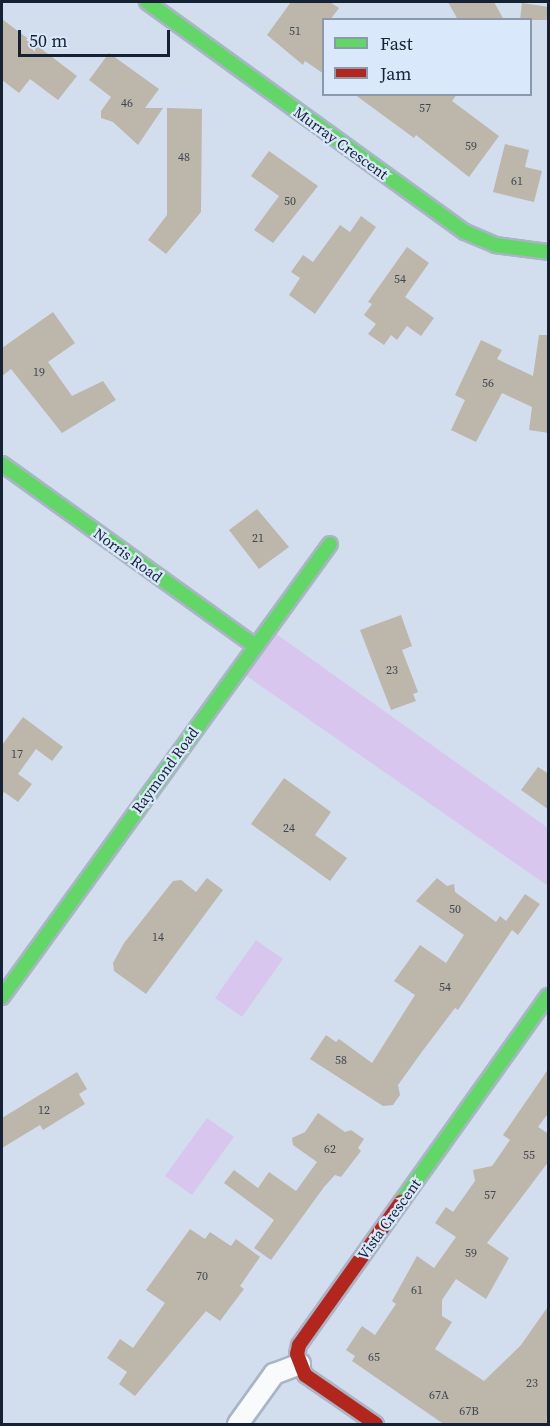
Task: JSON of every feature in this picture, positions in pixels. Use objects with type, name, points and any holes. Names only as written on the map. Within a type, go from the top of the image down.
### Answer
[{"type":"street","name":"Murray Crescent","points":[[147,2],[465,232],[495,245],[549,252]]},
{"type":"street","name":"Norris Road","points":[[2,464],[255,646]]},
{"type":"street","name":"Raymond Road","points":[[2,997],[330,544]]},
{"type":"street","name":"Vista Crescent","points":[[300,1364],[297,1354],[304,1336],[549,996]]},
{"type":"street","points":[[237,1425],[274,1374],[300,1364],[314,1382],[376,1425]]},
{"type":"shaded area","points":[[268,628],[548,828],[548,886],[238,670]]},
{"type":"shaded area","points":[[256,940],[283,959],[242,1017],[215,998]]},
{"type":"shaded area","points":[[207,1118],[234,1137],[192,1195],[165,1176]]},
{"type":"building","points":[[291,2],[330,2],[339,8],[332,18],[322,18],[322,73],[305,61],[303,65],[267,35]]},
{"type":"building","points":[[448,2],[494,2],[503,18],[457,18]]},
{"type":"building","points":[[522,3],[549,7],[549,20],[520,18]]},
{"type":"building","points":[[2,19],[77,76],[58,100],[30,79],[19,93],[2,80]]},
{"type":"building","points":[[109,53],[159,89],[145,108],[163,108],[138,145],[113,122],[101,118],[101,111],[111,97],[89,80]]},
{"type":"building","points":[[357,96],[456,96],[452,101],[499,136],[469,177],[416,135],[414,138]]},
{"type":"building","points":[[167,108],[202,109],[201,212],[166,254],[148,240],[167,215]]},
{"type":"building","points":[[505,144],[529,150],[525,167],[542,171],[534,202],[493,192]]},
{"type":"building","points":[[269,151],[318,186],[273,243],[254,230],[279,196],[251,176]]},
{"type":"building","points":[[361,216],[376,227],[315,314],[289,295],[300,278],[291,272],[303,255],[313,262],[340,225],[350,232]]},
{"type":"building","points":[[407,247],[429,263],[405,297],[434,318],[421,336],[407,326],[397,340],[391,335],[384,345],[368,334],[376,324],[364,315],[372,304],[368,302]]},
{"type":"building","points":[[53,312],[75,343],[48,362],[72,396],[103,381],[116,400],[62,433],[11,369],[2,376],[2,348]]},
{"type":"building","points":[[539,335],[549,335],[549,433],[529,430],[532,407],[502,393],[476,442],[451,430],[465,400],[455,395],[481,340],[502,350],[497,359],[533,376]]},
{"type":"building","points":[[257,509],[289,547],[259,569],[229,530]]},
{"type":"building","points":[[401,615],[412,646],[402,650],[418,692],[413,694],[416,701],[391,710],[360,630]]},
{"type":"building","points":[[23,717],[63,747],[52,761],[36,749],[18,774],[32,784],[18,802],[4,792],[2,795],[2,745]]},
{"type":"building","points":[[538,767],[549,774],[549,810],[521,790]]},
{"type":"building","points":[[284,778],[331,812],[315,835],[347,858],[330,881],[251,824]]},
{"type":"building","points":[[207,878],[223,890],[146,994],[114,971],[113,963],[124,943],[173,881],[181,880],[196,892]]},
{"type":"building","points":[[437,878],[447,886],[454,884],[455,892],[496,922],[500,916],[506,921],[525,894],[540,904],[518,935],[512,930],[458,1010],[455,1008],[421,1053],[398,1085],[400,1095],[393,1105],[383,1106],[310,1059],[326,1035],[336,1042],[339,1039],[372,1063],[415,995],[394,981],[420,945],[446,963],[464,935],[416,901]]},
{"type":"building","points":[[549,1068],[549,1112],[538,1127],[549,1134],[549,1161],[487,1243],[509,1258],[486,1299],[456,1279],[442,1300],[442,1316],[452,1322],[435,1349],[484,1381],[521,1345],[549,1305],[549,1425],[445,1425],[352,1361],[355,1356],[346,1350],[362,1326],[375,1335],[396,1304],[392,1301],[417,1256],[434,1268],[456,1237],[435,1223],[446,1207],[453,1212],[475,1181],[473,1170],[492,1166],[510,1140],[503,1135]]},
{"type":"building","points":[[77,1072],[87,1089],[79,1094],[85,1104],[43,1130],[40,1125],[2,1148],[2,1118]]},
{"type":"building","points":[[318,1113],[345,1132],[351,1130],[364,1139],[358,1148],[361,1151],[341,1177],[335,1175],[324,1187],[271,1260],[254,1248],[274,1220],[224,1183],[234,1170],[258,1188],[269,1172],[296,1191],[317,1162],[293,1145],[292,1138],[305,1132]]},
{"type":"building","points":[[190,1229],[205,1239],[210,1232],[231,1246],[236,1239],[260,1257],[240,1286],[244,1289],[220,1321],[206,1311],[135,1396],[119,1384],[127,1372],[107,1358],[120,1339],[133,1348],[165,1303],[146,1290]]},
{"type":"traffic: fast","points":[[147,2],[465,232],[495,245],[548,252]]},
{"type":"traffic: fast","points":[[2,464],[255,646]]},
{"type":"traffic: fast","points":[[2,997],[330,544]]},
{"type":"traffic: fast","points":[[401,1202],[548,996]]},
{"type":"traffic: jam","points":[[376,1424],[305,1375],[297,1354],[299,1345],[401,1202]]}]
